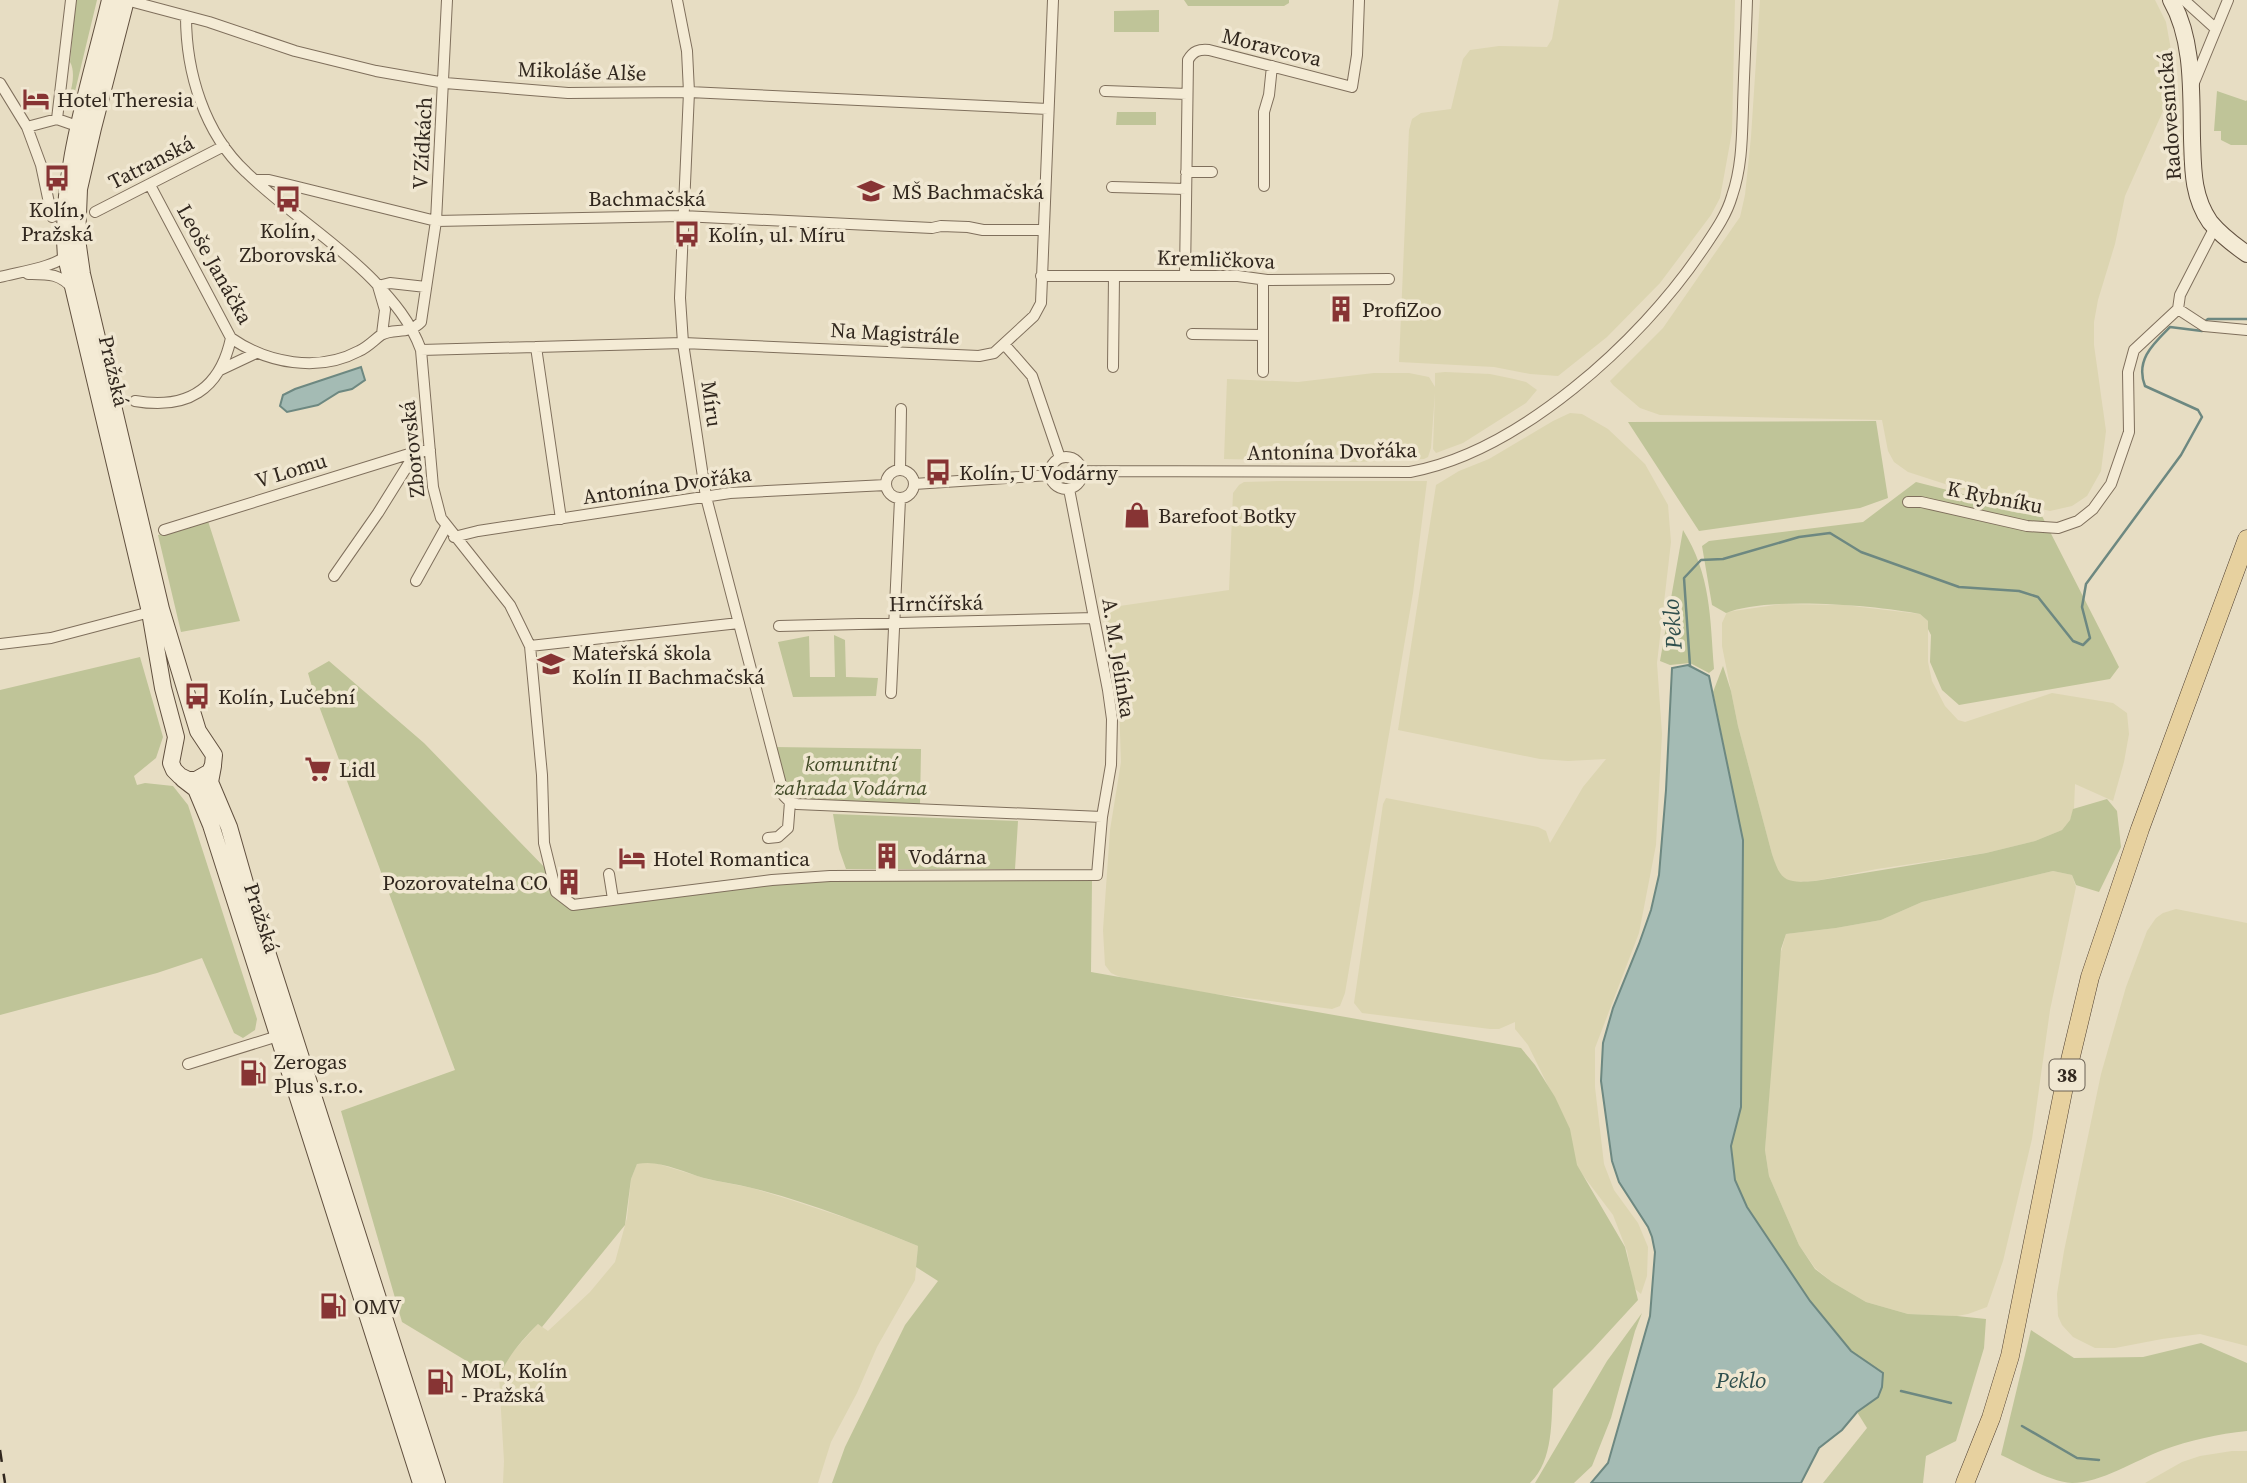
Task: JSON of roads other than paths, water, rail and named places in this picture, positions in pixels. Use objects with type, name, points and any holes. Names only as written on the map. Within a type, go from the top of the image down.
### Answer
[{"type":"main road","name":"38","points":[[1968,1477],[1992,1418],[2017,1327],[2083,1003],[2140,829],[2247,539]]},
{"type":"street","points":[[57,119],[71,0]]},
{"type":"street","name":"Pražská","points":[[110,0],[69,175],[64,236],[66,257],[150,612],[163,688],[176,737],[173,749]]},
{"type":"street","name":"Pražská","points":[[126,0],[79,189],[77,239],[82,274],[161,609],[198,731],[205,742]]},
{"type":"street","name":"Mikoláše Alše","points":[[126,0],[187,16],[295,51],[376,71],[444,83],[568,93],[689,93],[1048,110]]},
{"type":"street","name":"V Zídkách","points":[[414,329],[421,322],[436,222],[447,0]]},
{"type":"street","name":"Míru","points":[[677,0],[687,51],[689,93],[680,298],[683,343],[706,497],[784,796],[790,802]]},
{"type":"street","name":"Na Magistrále","points":[[421,350],[683,343],[979,356],[994,353],[1038,312],[1041,303],[1053,0]]},
{"type":"street","name":"Moravcova","points":[[1185,276],[1188,60],[1195,52],[1209,50],[1352,87],[1357,55],[1359,0]]},
{"type":"street","name":"Antonína Dvořáka","points":[[1082,471],[1410,472],[1431,468],[1471,453],[1551,404],[1611,356],[1664,300],[1692,266],[1719,226],[1732,198],[1740,168],[1747,0]]},
{"type":"street","name":"Radovesnická","points":[[2171,0],[2185,32],[2191,90],[2194,187],[2204,211],[2215,227],[2247,254]]},
{"type":"street","points":[[2184,0],[2216,29]]},
{"type":"street","points":[[2191,90],[2228,0]]},
{"type":"street","name":"Zborovská","points":[[187,16],[188,52],[196,88],[224,146],[255,180],[355,261],[414,329],[421,350],[433,487],[442,518],[446,527],[510,605],[530,646],[542,775],[544,843],[556,892],[573,905],[772,880],[830,876],[1097,876]]},
{"type":"street","points":[[1264,186],[1264,112],[1272,66]]},
{"type":"street","points":[[0,83],[27,127],[41,165],[52,217]]},
{"type":"street","points":[[1105,90],[1187,94]]},
{"type":"street","points":[[27,127],[57,119],[80,127]]},
{"type":"street","name":"Tatranská","points":[[95,212],[224,146]]},
{"type":"street","points":[[1186,172],[1212,172]]},
{"type":"street","name":"Bachmačská","points":[[255,180],[269,180],[436,222],[682,216],[932,228],[968,227],[982,230],[1043,230]]},
{"type":"street","name":"Leoše Janáčka","points":[[150,185],[231,338],[256,353],[295,363],[324,362],[360,351],[382,334],[414,329]]},
{"type":"street","points":[[1112,187],[1186,189]]},
{"type":"street","name":"K Rybníku","points":[[1908,502],[1921,502],[2027,526],[2058,528],[2078,521],[2093,509],[2111,484],[2129,432],[2128,372],[2134,350],[2178,309],[2180,295],[2215,227]]},
{"type":"street","points":[[4,276],[57,262],[66,257],[77,239]]},
{"type":"street","points":[[66,257],[82,274]]},
{"type":"street","points":[[4,276],[54,274],[64,279],[74,290]]},
{"type":"street","name":"Kremličkova","points":[[1041,276],[1389,279]]},
{"type":"street","points":[[1113,367],[1114,276]]},
{"type":"street","points":[[1263,280],[1263,372]]},
{"type":"street","points":[[382,334],[385,310],[379,286],[390,283],[426,287]]},
{"type":"street","points":[[2178,309],[2202,325],[2247,330]]},
{"type":"street","points":[[1192,334],[1263,335]]},
{"type":"street","points":[[135,401],[155,404],[192,396],[208,385],[220,370],[231,338]]},
{"type":"street","points":[[1004,344],[1032,376],[1060,458]]},
{"type":"street","points":[[536,347],[561,519]]},
{"type":"street","points":[[220,370],[256,353]]},
{"type":"street","points":[[900,470],[901,408]]},
{"type":"street","name":"V Lomu","points":[[164,530],[416,452],[430,450]]},
{"type":"street","points":[[334,576],[416,452]]},
{"type":"street","points":[[1067,457],[1075,459],[1082,471],[1079,483],[1069,489],[1057,487],[1050,475],[1052,465],[1060,458],[1067,457]]},
{"type":"street","points":[[900,470],[908,473],[914,484],[910,495],[900,499],[891,496],[886,485],[890,474],[900,470]]},
{"type":"street","points":[[914,484],[1050,475]]},
{"type":"street","name":"Antonína Dvořáka","points":[[454,537],[478,531],[730,494],[886,485]]},
{"type":"street","name":"A. M. Jelínka","points":[[1069,489],[1112,719],[1111,765],[1102,817],[1097,876]]},
{"type":"street","points":[[891,693],[900,499]]},
{"type":"street","points":[[416,580],[446,527]]},
{"type":"street","points":[[0,644],[51,638],[150,612]]},
{"type":"street","name":"Hrnčířská","points":[[779,626],[1094,618]]},
{"type":"street","points":[[530,646],[738,623]]},
{"type":"street","points":[[213,765],[210,772],[202,778],[192,781],[183,779],[172,766],[173,749],[180,742],[194,738],[205,742],[212,751],[213,765],[210,782],[229,827],[437,1483]]},
{"type":"street","name":"Pražská","points":[[183,779],[193,785],[204,807],[421,1483]]},
{"type":"street","points":[[768,838],[778,837],[788,828],[790,802],[1102,817]]},
{"type":"street","points":[[609,874],[613,899]]},
{"type":"street","points":[[188,1064],[278,1036]]},
{"type":"water","points":[[361,367],[365,380],[352,389],[339,392],[318,405],[287,412],[280,406],[283,395],[295,389]]},
{"type":"water","name":"Peklo","points":[[1688,665],[1709,676],[1743,840],[1741,1107],[1731,1146],[1735,1180],[1747,1207],[1810,1301],[1851,1351],[1883,1373],[1878,1397],[1857,1412],[1842,1430],[1819,1448],[1801,1483],[1591,1483],[1608,1463],[1650,1316],[1655,1252],[1648,1227],[1619,1182],[1612,1161],[1601,1081],[1603,1043],[1613,1008],[1651,910],[1659,875],[1672,668]]},
{"type":"waterway","name":"Peklo","points":[[2203,323],[2208,319],[2247,319]]},
{"type":"waterway","name":"Peklo","points":[[1690,666],[1684,578],[1701,560],[1723,559],[1799,537],[1830,533],[1861,552],[1959,587],[2019,591],[2038,597],[2073,641],[2083,645],[2090,638],[2082,607],[2086,584],[2181,455],[2202,417],[2198,410],[2145,386],[2142,368],[2144,360],[2152,346],[2170,327],[2202,329]]},
{"type":"waterway","points":[[1901,1391],[1951,1403]]},
{"type":"waterway","points":[[2022,1426],[2077,1458],[2099,1460]]},
{"type":"railway","points":[[0,1450],[5,1483]]},
{"type":"place","name":"Hotel Theresia","points":[[36,99]]},
{"type":"place","name":"Kolín, Pražská","points":[[57,178]]},
{"type":"place","name":"MŠ Bachmačská","points":[[871,191]]},
{"type":"place","name":"Kolín, Zborovská","points":[[288,199]]},
{"type":"place","name":"Kolín, ul. Míru","points":[[687,234]]},
{"type":"place","name":"ProfiZoo","points":[[1341,309]]},
{"type":"place","name":"Kolín, U Vodárny","points":[[938,472]]},
{"type":"place","name":"Barefoot Botky","points":[[1137,515]]},
{"type":"place","name":"Mateřská škola Kolín II Bachmačská","points":[[551,664]]},
{"type":"place","name":"Kolín, Lučební","points":[[197,696]]},
{"type":"place","name":"Lidl","points":[[318,769]]},
{"type":"place","name":"Vodárna","points":[[887,856]]},
{"type":"place","name":"Hotel Romantica","points":[[632,858]]},
{"type":"place","name":"Pozorovatelna CO","points":[[569,882]]},
{"type":"place","name":"Zerogas Plus s.r.o.","points":[[253,1073]]},
{"type":"place","name":"OMV","points":[[333,1306]]},
{"type":"place","name":"MOL, Kolín - Pražská","points":[[440,1382]]},
{"type":"park label","name":"komunitní zahrada Vodárna","points":[[851,775]]}]
